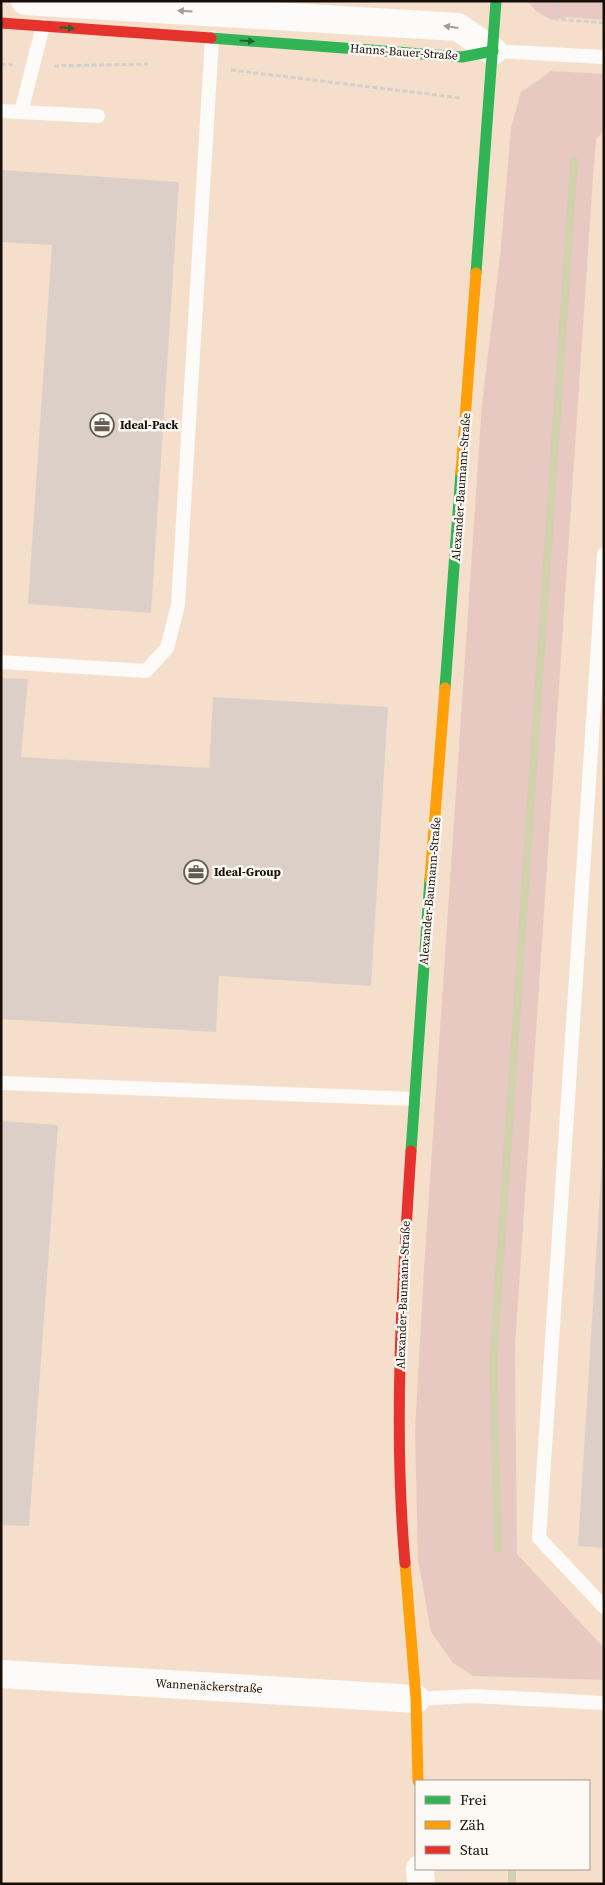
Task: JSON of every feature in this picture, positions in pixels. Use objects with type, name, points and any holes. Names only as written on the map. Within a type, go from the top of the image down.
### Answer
[{"type":"street","name":"Alexander-Baumann-Straße","points":[[418,1780],[416,1699],[399,1495],[401,1306],[414,1099],[496,1]]},
{"type":"street","name":"Hanns-Bauer-Straße","points":[[1,24],[38,10],[458,27],[493,51]]},
{"type":"street","name":"Hanns-Bauer-Straße","points":[[38,10],[212,38],[462,57],[493,51]]},
{"type":"street","name":"Wannenäckerstraße","points":[[1,1674],[416,1699]]},
{"type":"street","points":[[420,1870],[421,1884]]},
{"type":"lane","points":[[21,112],[33,66],[38,10]]},
{"type":"lane","points":[[1,662],[146,671],[167,648],[178,606],[212,38]]},
{"type":"lane","points":[[493,51],[604,57]]},
{"type":"lane","points":[[1,111],[98,116]]},
{"type":"lane","points":[[604,554],[540,1538],[604,1607]]},
{"type":"lane","points":[[1,1083],[414,1099]]},
{"type":"lane","points":[[416,1699],[473,1696],[604,1703]]},
{"type":"path","points":[[559,1],[558,19],[604,23]]},
{"type":"path","points":[[1,64],[33,66],[152,64]]},
{"type":"path","points":[[210,67],[444,94],[489,103]]},
{"type":"shaded area","points":[[1,1],[604,1],[604,1884],[1,1884]]},
{"type":"shaded area","points":[[527,1],[604,1],[604,20],[567,17],[552,20],[537,12]]},
{"type":"shaded area","points":[[551,71],[604,74],[604,131],[596,139],[593,177],[515,1347],[517,1554],[604,1648],[604,1680],[473,1676],[453,1663],[431,1632],[418,1560],[415,1431],[424,1269],[482,403],[500,257],[511,128],[521,92]]},
{"type":"building","name":"Ideal-Pack","points":[[1,170],[179,182],[151,613],[28,604],[52,245],[1,242]]},
{"type":"building","name":"Ideal-Group","points":[[1,678],[28,679],[21,757],[209,768],[213,697],[388,707],[371,986],[219,976],[216,1032],[1,1019]]},
{"type":"building","points":[[1,1121],[58,1125],[29,1526],[1,1525]]},
{"type":"building","points":[[602,1159],[604,1159],[604,1548],[578,1546]]},
{"type":"waterway","points":[[498,1549],[493,1363],[574,161]]},
{"type":"waterway","points":[[512,1870],[512,1884]]},
{"type":"traffic: fast","points":[[476,273],[496,1]]},
{"type":"traffic: fast","points":[[211,38],[462,57],[493,51]]},
{"type":"traffic: fast","points":[[445,688],[461,472]]},
{"type":"traffic: fast","points":[[411,1151],[430,879]]},
{"type":"traffic: slow","points":[[461,472],[476,273]]},
{"type":"traffic: slow","points":[[430,879],[445,688]]},
{"type":"traffic: slow","points":[[405,1563],[416,1699],[418,1780]]},
{"type":"traffic: jam","points":[[1,23],[211,38]]},
{"type":"traffic: jam","points":[[405,1563],[401,1512],[399,1409],[402,1305],[411,1151]]},
{"type":"place","name":"Ideal-Pack","points":[[102,425]]},
{"type":"place","name":"Ideal-Group","points":[[196,872]]}]
